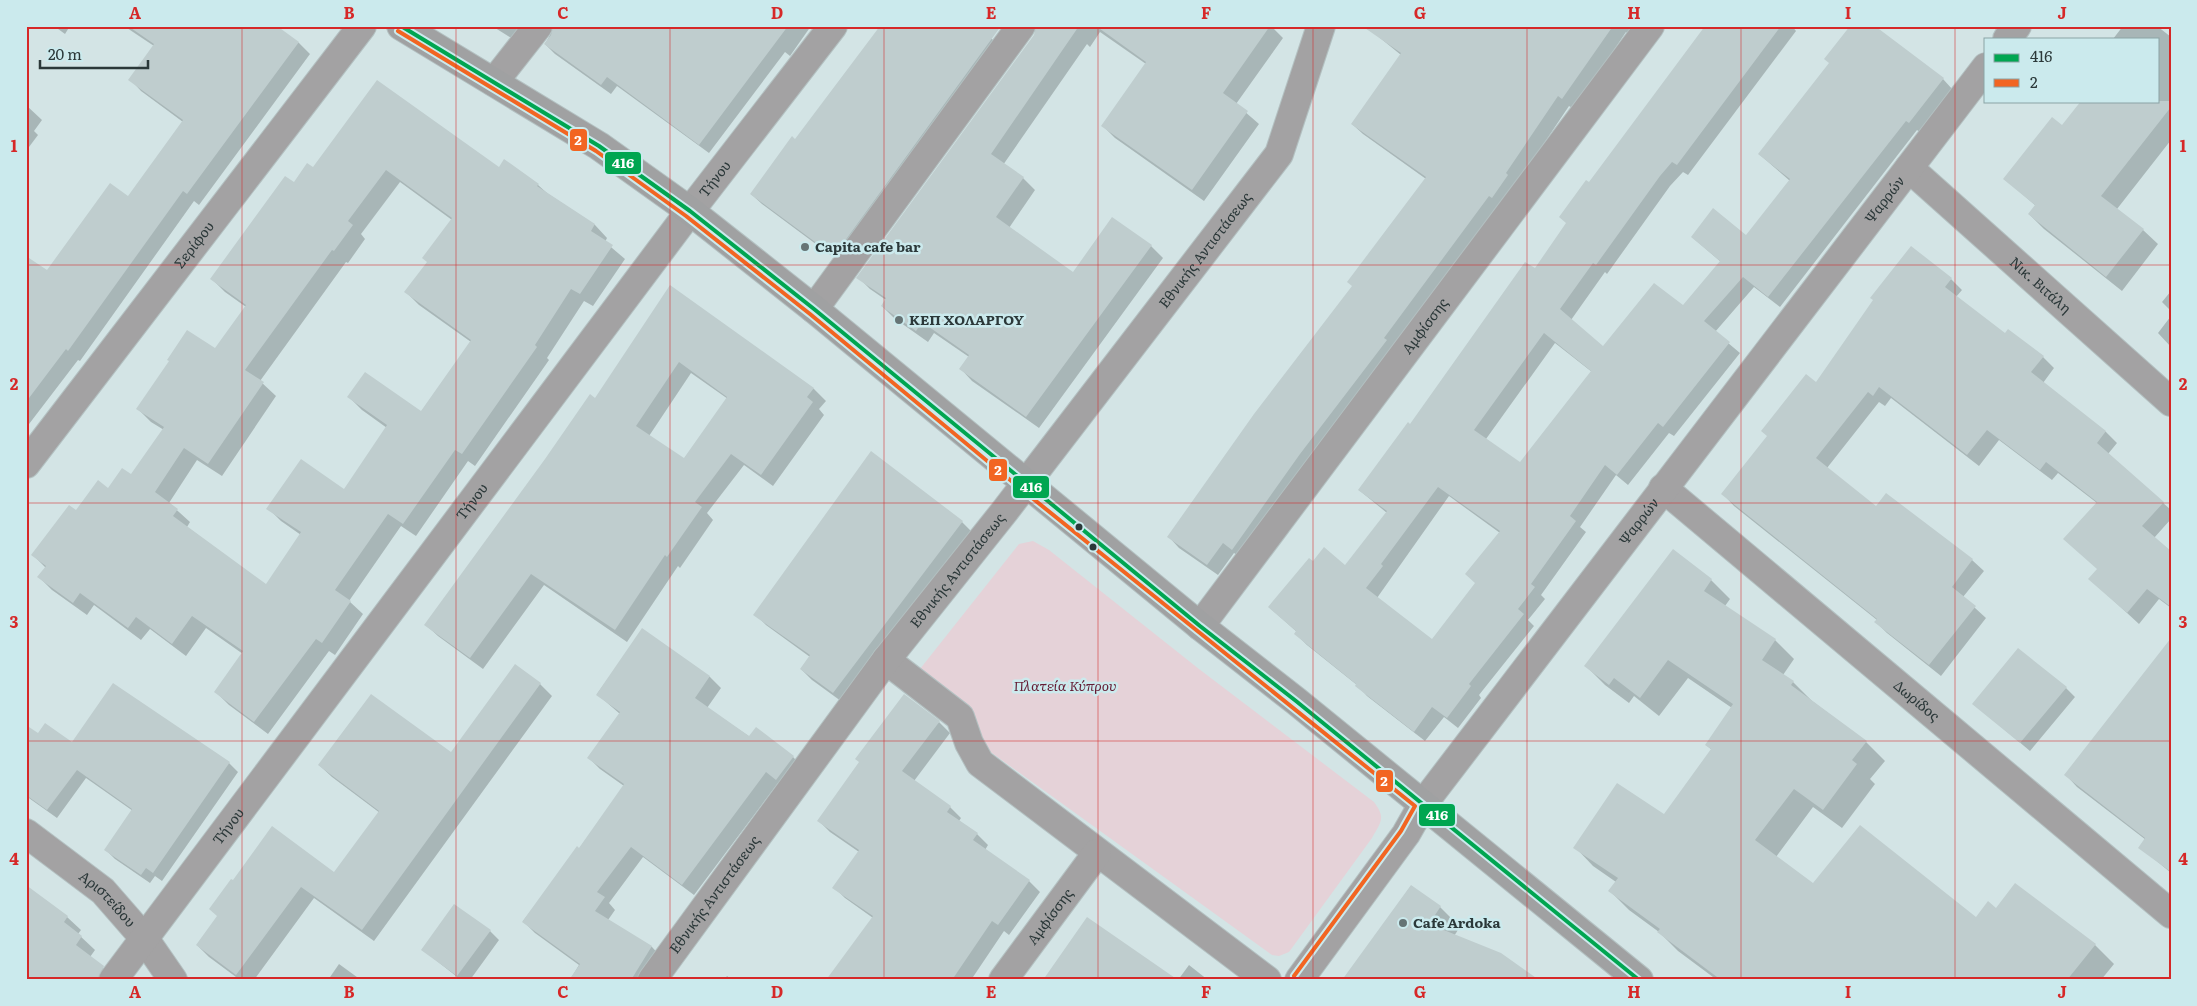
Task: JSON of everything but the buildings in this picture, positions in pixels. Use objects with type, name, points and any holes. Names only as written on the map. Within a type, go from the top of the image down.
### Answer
[{"type":"street","name":"Σερίφου","points":[[26,464],[362,26]]},
{"type":"street","points":[[401,26],[599,146],[690,211],[814,309],[1025,484],[1639,980]]},
{"type":"street","points":[[494,82],[538,26]]},
{"type":"street","name":"Τήνου","points":[[113,980],[690,211],[833,26]]},
{"type":"street","points":[[814,309],[1021,26]]},
{"type":"street","name":"Εθνικής Αντιστάσεως","points":[[652,980],[886,660],[1025,484],[1279,154],[1321,26]]},
{"type":"street","name":"Αμφίσσης","points":[[1200,626],[1650,26]]},
{"type":"street","points":[[2008,38],[2017,26]]},
{"type":"street","name":"Ψαρρών","points":[[1300,980],[1406,834],[1423,804],[1984,70]]},
{"type":"street","name":"Νικ. Βιτάλη","points":[[1909,168],[2171,402]]},
{"type":"street","name":"Δωρίδος","points":[[1664,488],[2171,914]]},
{"type":"street","points":[[886,660],[960,717],[969,743],[980,763],[1096,853],[1148,889],[1267,980]]},
{"type":"street","name":"Αριστείδου","points":[[26,833],[103,891],[144,938],[173,980]]},
{"type":"street","name":"Αμφίσσης","points":[[1003,980],[1096,853]]},
{"type":"green space","name":"Πλατεία Κύπρου","points":[[1033,541],[1049,550],[1378,807],[1381,820],[1372,838],[1289,952],[1279,956],[1272,955],[985,748],[916,674],[1019,544]]},
{"type":"transit line","name":"416","points":[[401,26],[599,146],[690,211],[814,309],[1200,626],[1296,701],[1639,980]]},
{"type":"transit line","name":"2","points":[[398,31],[596,151],[686,216],[810,314],[1021,489],[1415,806],[1401,831],[1294,976]]},
{"type":"place","name":"Capita cafe bar","points":[[805,247]]},
{"type":"place","name":"ΚΕΠ ΧΟΛΑΡΓΟΥ","points":[[899,320]]},
{"type":"place","name":"Cafe Ardoka","points":[[1403,923]]}]
